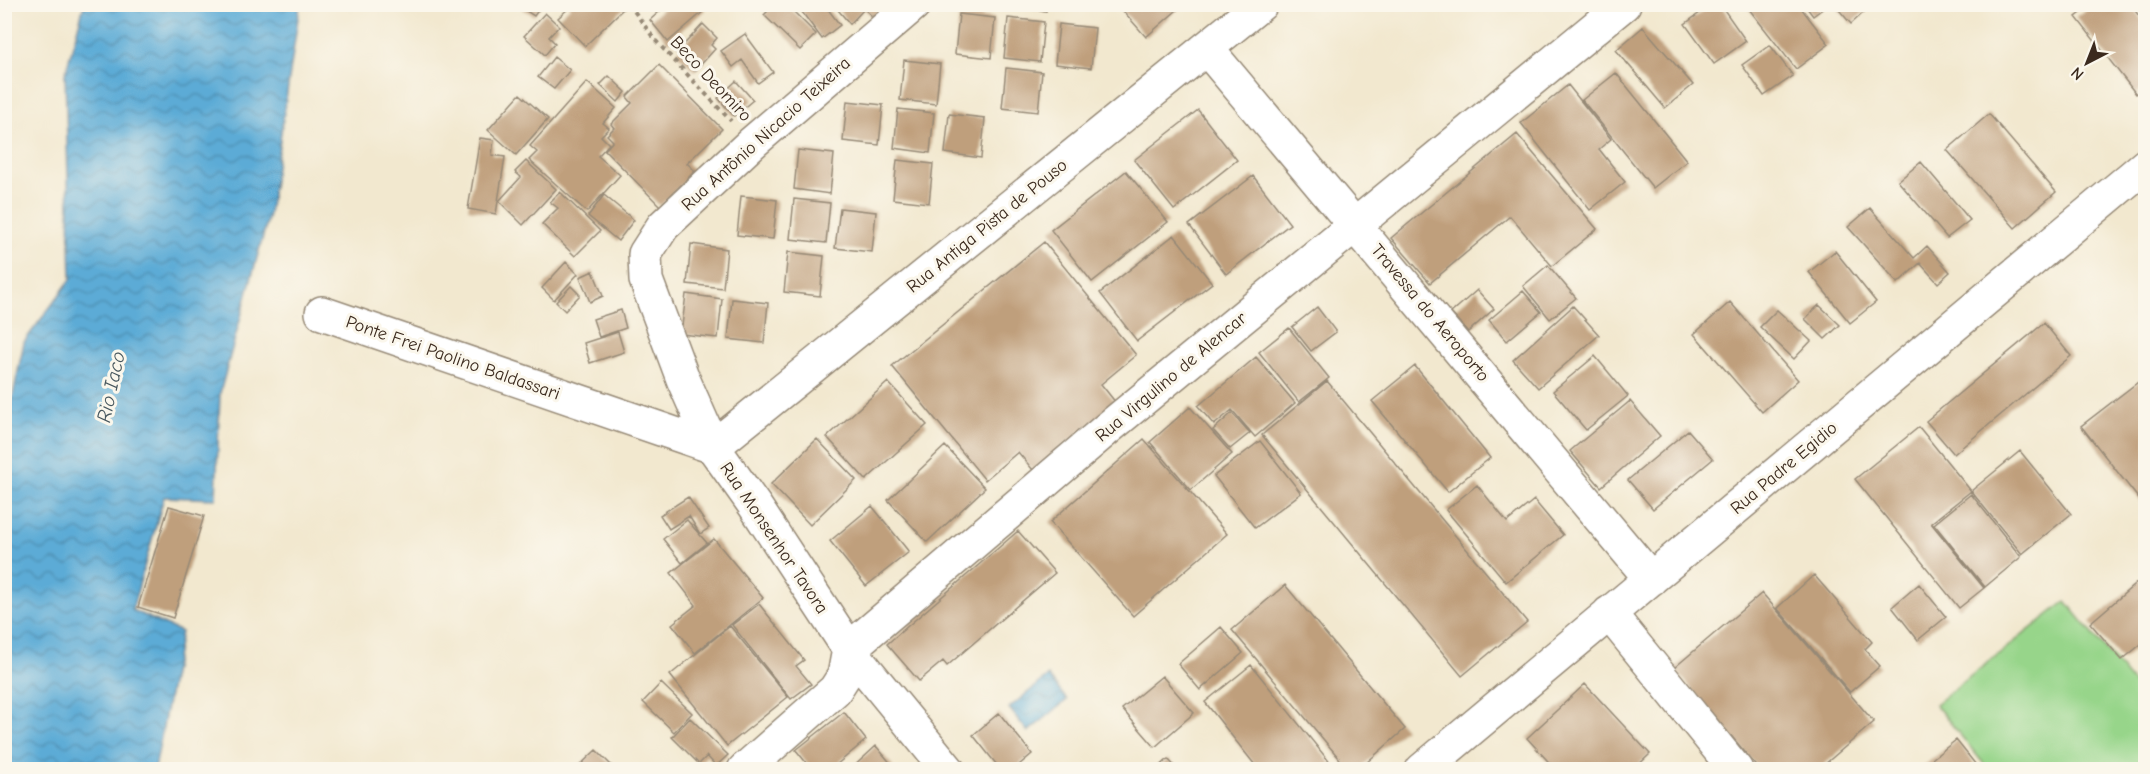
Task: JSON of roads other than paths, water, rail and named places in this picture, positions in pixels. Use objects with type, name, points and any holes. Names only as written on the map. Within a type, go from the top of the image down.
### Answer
[{"type":"street","name":"Rua Antônio Nicacio Teixeira","points":[[646,279],[645,254],[663,226],[752,143],[914,4]]},
{"type":"street","name":"Rua Antiga Pista de Pouso","points":[[713,447],[1260,4]]},
{"type":"street","name":"Rua Virgulino de Alencar","points":[[849,649],[1108,428],[1624,4]]},
{"type":"street","name":"Travessa do Aeroporto","points":[[1207,49],[1356,224],[1651,579]]},
{"type":"street","name":"Rua Padre Egidio","points":[[1422,770],[2145,165]]},
{"type":"street","name":"Rua Monsenhor Tavora","points":[[646,279],[683,379],[713,447],[755,506],[849,649],[948,770]]},
{"type":"street","name":"Ponte Frei Paolino Baldassari","points":[[322,313],[713,447]]},
{"type":"street","points":[[1609,613],[1736,770]]},
{"type":"street","points":[[744,770],[835,690],[844,676],[849,649]]},
{"type":"water","name":"Rio Iaco","points":[[84,5],[300,5],[269,214],[220,393],[216,499],[164,497],[132,610],[181,632],[155,769],[5,769],[5,434],[24,342],[71,279],[65,74]]},
{"type":"water","points":[[1048,676],[1067,700],[1028,732],[1009,708]]}]
